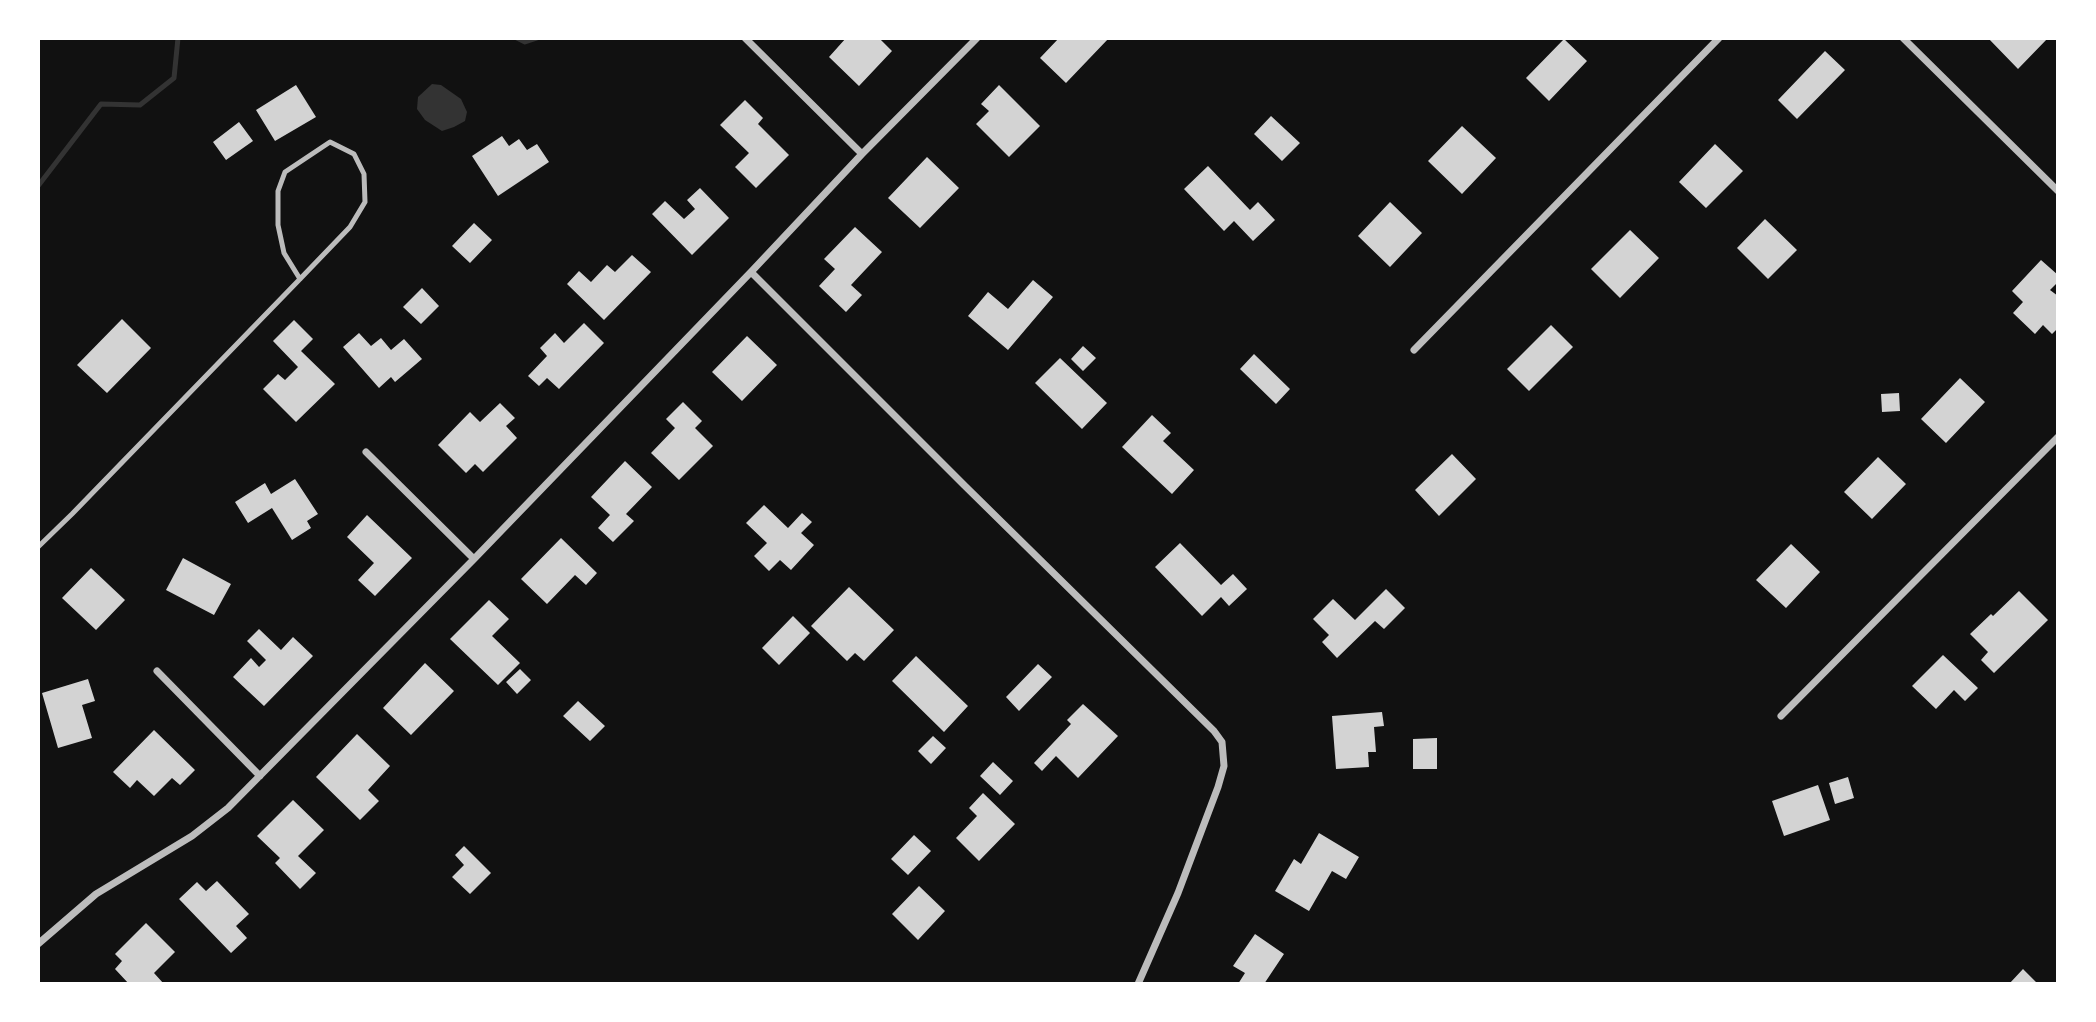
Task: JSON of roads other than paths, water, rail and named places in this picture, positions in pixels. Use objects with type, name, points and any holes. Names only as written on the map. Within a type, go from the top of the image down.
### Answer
[{"type":"street","points":[[745,38],[862,154]]},
{"type":"street","points":[[38,944],[96,894],[192,836],[229,808],[474,559],[862,154],[977,38]]},
{"type":"street","points":[[1414,350],[1719,38]]},
{"type":"street","points":[[1903,38],[2057,191]]},
{"type":"street","points":[[751,272],[1214,731],[1222,742],[1224,766],[1218,787],[1178,893],[1138,984]]},
{"type":"street","points":[[1781,716],[2057,437]]},
{"type":"street","points":[[366,452],[474,559]]},
{"type":"street","points":[[157,671],[260,776]]},
{"type":"lane","points":[[38,547],[300,279],[350,227],[365,202],[364,174],[354,154],[330,142],[285,172],[278,191],[278,225],[284,253],[300,279]]},
{"type":"waterway","points":[[38,186],[101,104],[140,105],[174,78],[178,38]]},
{"type":"waterway","points":[[517,38],[525,42],[537,38]]}]
